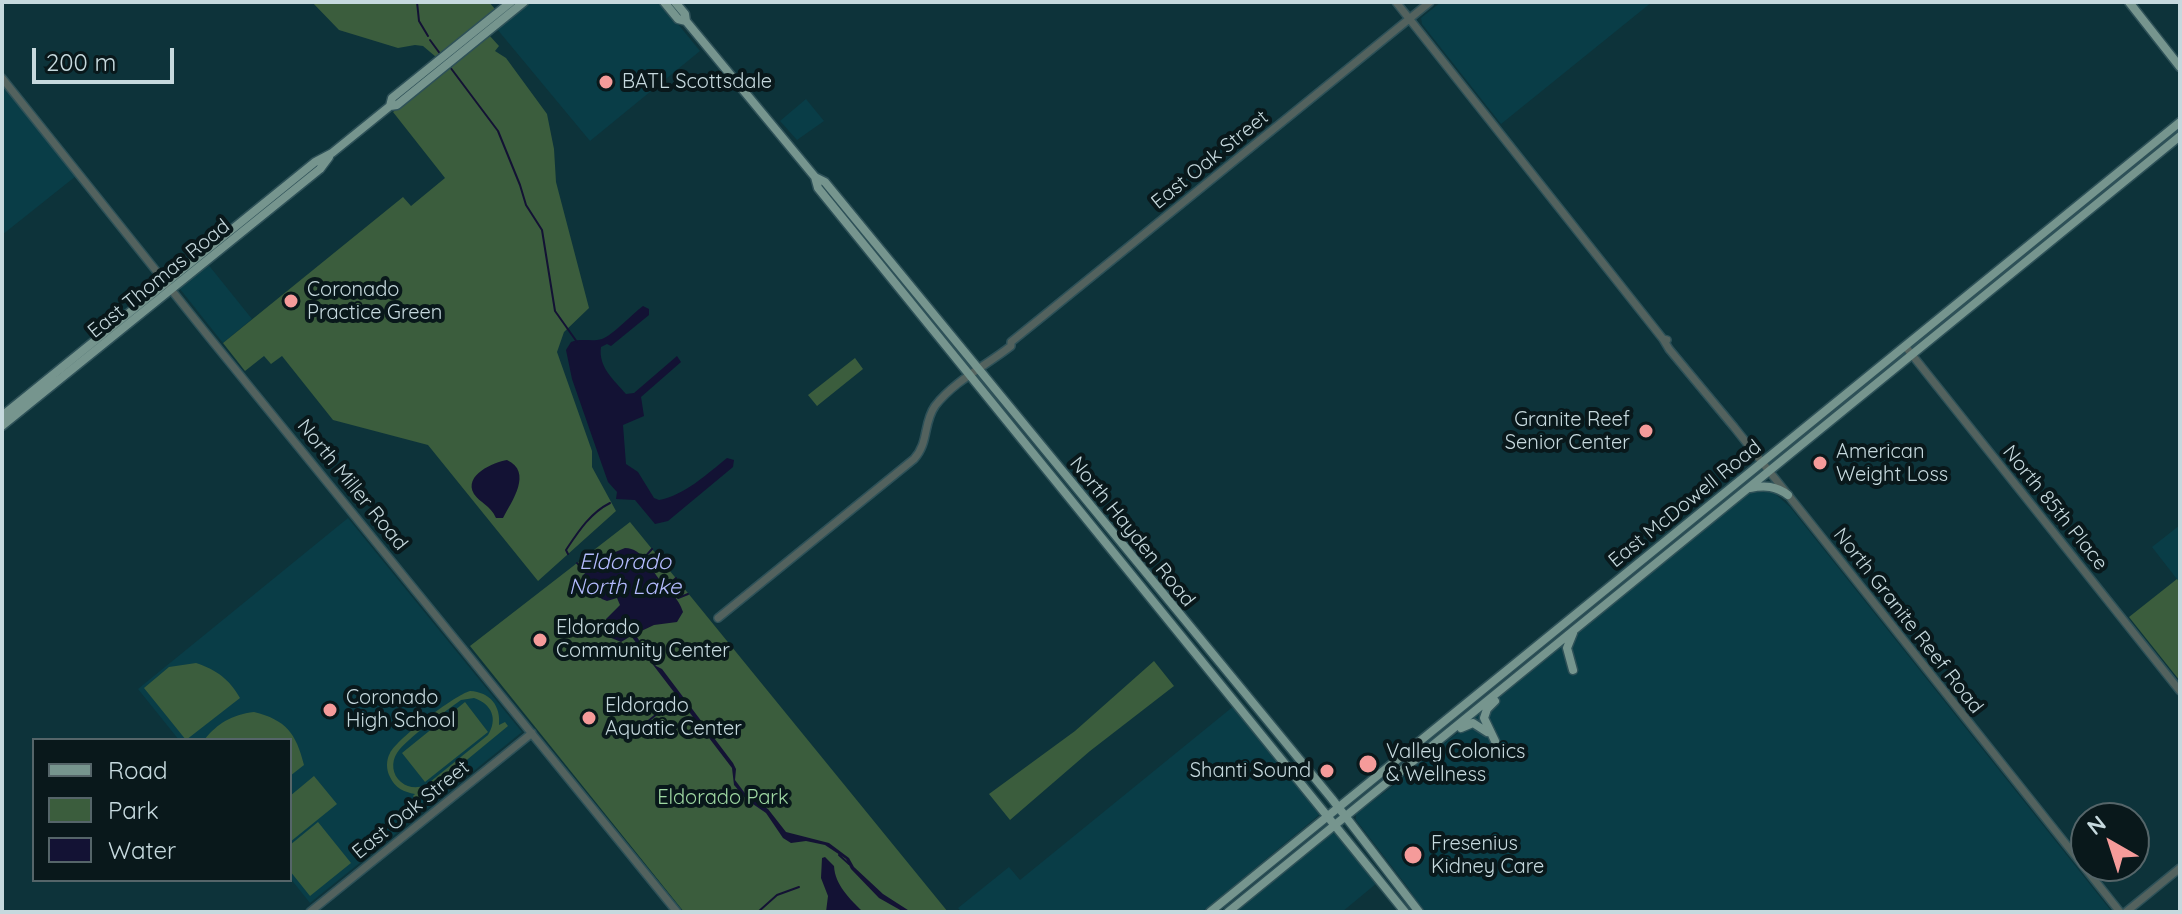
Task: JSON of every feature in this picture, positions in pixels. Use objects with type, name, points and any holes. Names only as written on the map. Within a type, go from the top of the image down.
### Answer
[{"type":"main road","name":"East Thomas Road","points":[[2,416],[320,169],[332,153],[390,106],[397,105],[511,2]]},
{"type":"main road","name":"East Thomas Road","points":[[484,29],[509,14],[521,2]]},
{"type":"main road","name":"North Hayden Road","points":[[664,2],[678,19],[684,17]]},
{"type":"main road","name":"North Hayden Road","points":[[673,2],[815,177],[825,182],[970,375],[1405,912]]},
{"type":"main road","points":[[2129,2],[2180,67]]},
{"type":"main road","name":"East McDowell Road","points":[[1228,912],[1746,489],[2031,244],[2180,122]]},
{"type":"main road","name":"East McDowell Road","points":[[1908,350],[2037,252],[2180,136]]},
{"type":"main road","points":[[2109,180],[2115,188]]},
{"type":"main road","points":[[2031,244],[2037,252]]},
{"type":"main road","name":"North Hayden Road","points":[[900,281],[978,369],[1338,807],[1419,912]]},
{"type":"main road","name":"East Thomas Road","points":[[2,426],[168,286]]},
{"type":"main road","name":"East McDowell Road","points":[[1210,912],[1762,462],[1858,391]]},
{"type":"main road","points":[[1746,489],[1769,486],[1788,495]]},
{"type":"main road","points":[[1659,546],[1666,555]]},
{"type":"main road","points":[[1573,670],[1567,648],[1575,629]]},
{"type":"main road","points":[[1495,741],[1485,723],[1484,713],[1522,672]]},
{"type":"main road","points":[[1440,740],[1449,738],[1470,723],[1477,724],[1488,733]]},
{"type":"street","name":"North Granite Reef Road","points":[[1396,2],[2123,912]]},
{"type":"street","name":"East Oak Street","points":[[718,618],[914,459],[925,442],[933,409],[944,396],[1430,2]]},
{"type":"street","name":"North Miller Road","points":[[2,78],[677,912]]},
{"type":"street","name":"North 85th Place","points":[[1908,350],[2180,691]]},
{"type":"street","name":"East Oak Street","points":[[310,912],[532,733]]},
{"type":"street","points":[[2123,912],[2180,868]]},
{"type":"shaded area","points":[[531,2],[660,2],[700,51],[590,141],[497,29]]},
{"type":"shaded area","points":[[1441,2],[1652,2],[1501,124],[1422,24],[1421,18]]},
{"type":"shaded area","points":[[2,86],[76,176],[2,235]]},
{"type":"shaded area","points":[[806,99],[824,121],[797,140],[780,121]]},
{"type":"shaded area","points":[[207,263],[252,319],[223,343],[180,289],[181,284]]},
{"type":"shaded area","points":[[1755,490],[1771,490],[1790,507],[2070,859],[2070,882],[2088,882],[2112,912],[1423,912],[1356,820],[1356,814]]},
{"type":"shaded area","name":"Coronado High School","points":[[348,518],[522,732],[310,903],[292,880],[292,738],[177,738],[138,689]]},
{"type":"shaded area","points":[[2180,525],[2180,583],[2152,547]]},
{"type":"shaded area","points":[[1235,705],[1319,815],[1202,912],[961,912],[958,908],[1009,867],[1020,880]]},
{"type":"shaded area","points":[[1333,833],[1377,883],[1342,912],[1236,912]]},
{"type":"green space","points":[[312,2],[489,2],[495,9],[436,57],[423,46],[398,48],[339,30]]},
{"type":"green space","points":[[489,35],[499,46],[495,51],[506,58],[547,114],[556,182],[589,308],[564,332],[557,352],[592,451],[592,467],[616,511],[538,581],[428,445],[333,420],[282,356],[271,364],[264,356],[245,371],[223,343],[403,197],[411,206],[445,178],[393,112]]},
{"type":"green space","points":[[855,358],[863,369],[817,406],[808,395]]},
{"type":"green space","name":"Eldorado Park","points":[[630,522],[948,912],[684,912],[470,646]]},
{"type":"green space","points":[[2177,579],[2180,583],[2180,681],[2129,617]]},
{"type":"green space","points":[[1154,661],[1174,686],[1090,751],[1010,820],[989,794],[1075,731]]},
{"type":"green space","points":[[196,663],[210,669],[222,676],[240,698],[189,738],[184,738],[144,688],[169,667]]},
{"type":"green space","points":[[470,691],[488,697],[496,706],[499,725],[505,722],[508,726],[417,801],[413,796],[415,794],[400,789],[392,781],[387,768],[389,756],[395,746],[415,728]],"holes":[[[474,698],[492,713],[493,723],[488,735],[425,786],[409,786],[398,779],[393,768],[394,760],[409,740],[461,700]]]},
{"type":"green space","points":[[465,702],[488,732],[425,782],[402,753]]},
{"type":"green space","points":[[254,712],[282,724],[293,736],[304,765],[292,774],[292,738],[206,738],[214,729],[238,715]]},
{"type":"green space","points":[[314,776],[337,804],[292,840],[292,794]]},
{"type":"green space","points":[[318,822],[351,863],[310,896],[292,874],[292,843]]},
{"type":"water","points":[[643,306],[649,309],[649,315],[611,346],[601,347],[602,361],[608,373],[626,394],[634,393],[677,356],[681,362],[641,397],[644,416],[623,425],[626,464],[638,472],[654,498],[659,500],[687,489],[727,458],[734,460],[733,467],[668,521],[655,524],[635,500],[616,499],[617,492],[608,482],[572,379],[566,350],[571,342],[606,337]]},
{"type":"water","points":[[507,460],[515,465],[520,479],[503,518],[496,518],[474,494],[473,481],[488,467]]},
{"type":"water","name":"Eldorado North Lake","points":[[625,548],[641,555],[683,612],[677,622],[654,625],[635,634],[656,666],[662,669],[733,763],[735,780],[747,796],[768,809],[786,832],[829,843],[849,858],[854,867],[883,894],[911,912],[902,911],[879,898],[851,869],[846,859],[825,845],[806,841],[791,843],[783,838],[766,813],[747,800],[734,785],[732,768],[631,636],[621,642],[609,637],[606,619],[620,605],[617,598],[607,601],[599,597],[582,576],[603,557]]},
{"type":"water","points":[[825,857],[834,866],[844,891],[863,912],[826,912],[828,896],[821,878],[822,858]]},
{"type":"waterway","points":[[417,2],[419,21],[428,36]]},
{"type":"waterway","points":[[430,40],[441,55]]},
{"type":"waterway","points":[[450,67],[498,131],[526,205],[542,230],[555,311],[577,342]]},
{"type":"waterway","points":[[568,554],[566,550],[585,524],[610,503]]},
{"type":"waterway","points":[[644,558],[652,549]]},
{"type":"waterway","points":[[577,563],[584,572]]},
{"type":"waterway","points":[[666,587],[676,578]]},
{"type":"waterway","points":[[678,598],[688,594]]},
{"type":"waterway","points":[[637,730],[677,698]]},
{"type":"waterway","points":[[839,855],[849,864]]},
{"type":"waterway","points":[[758,912],[777,895],[799,887]]},
{"type":"place","name":"BATL Scottsdale","points":[[606,82]]},
{"type":"place","name":"Coronado Practice Green","points":[[291,301]]},
{"type":"place","name":"Granite Reef Senior Center","points":[[1646,431]]},
{"type":"place","name":"American Weight Loss","points":[[1820,463]]},
{"type":"place","name":"Eldorado Community Center","points":[[540,640]]},
{"type":"place","name":"Coronado High School","points":[[330,710]]},
{"type":"place","name":"Eldorado Aquatic Center","points":[[589,718]]},
{"type":"place","name":"Valley Colonics & Wellness","points":[[1368,764]]},
{"type":"place","name":"Shanti Sound","points":[[1327,771]]},
{"type":"place","name":"Fresenius Kidney Care","points":[[1413,855]]}]
